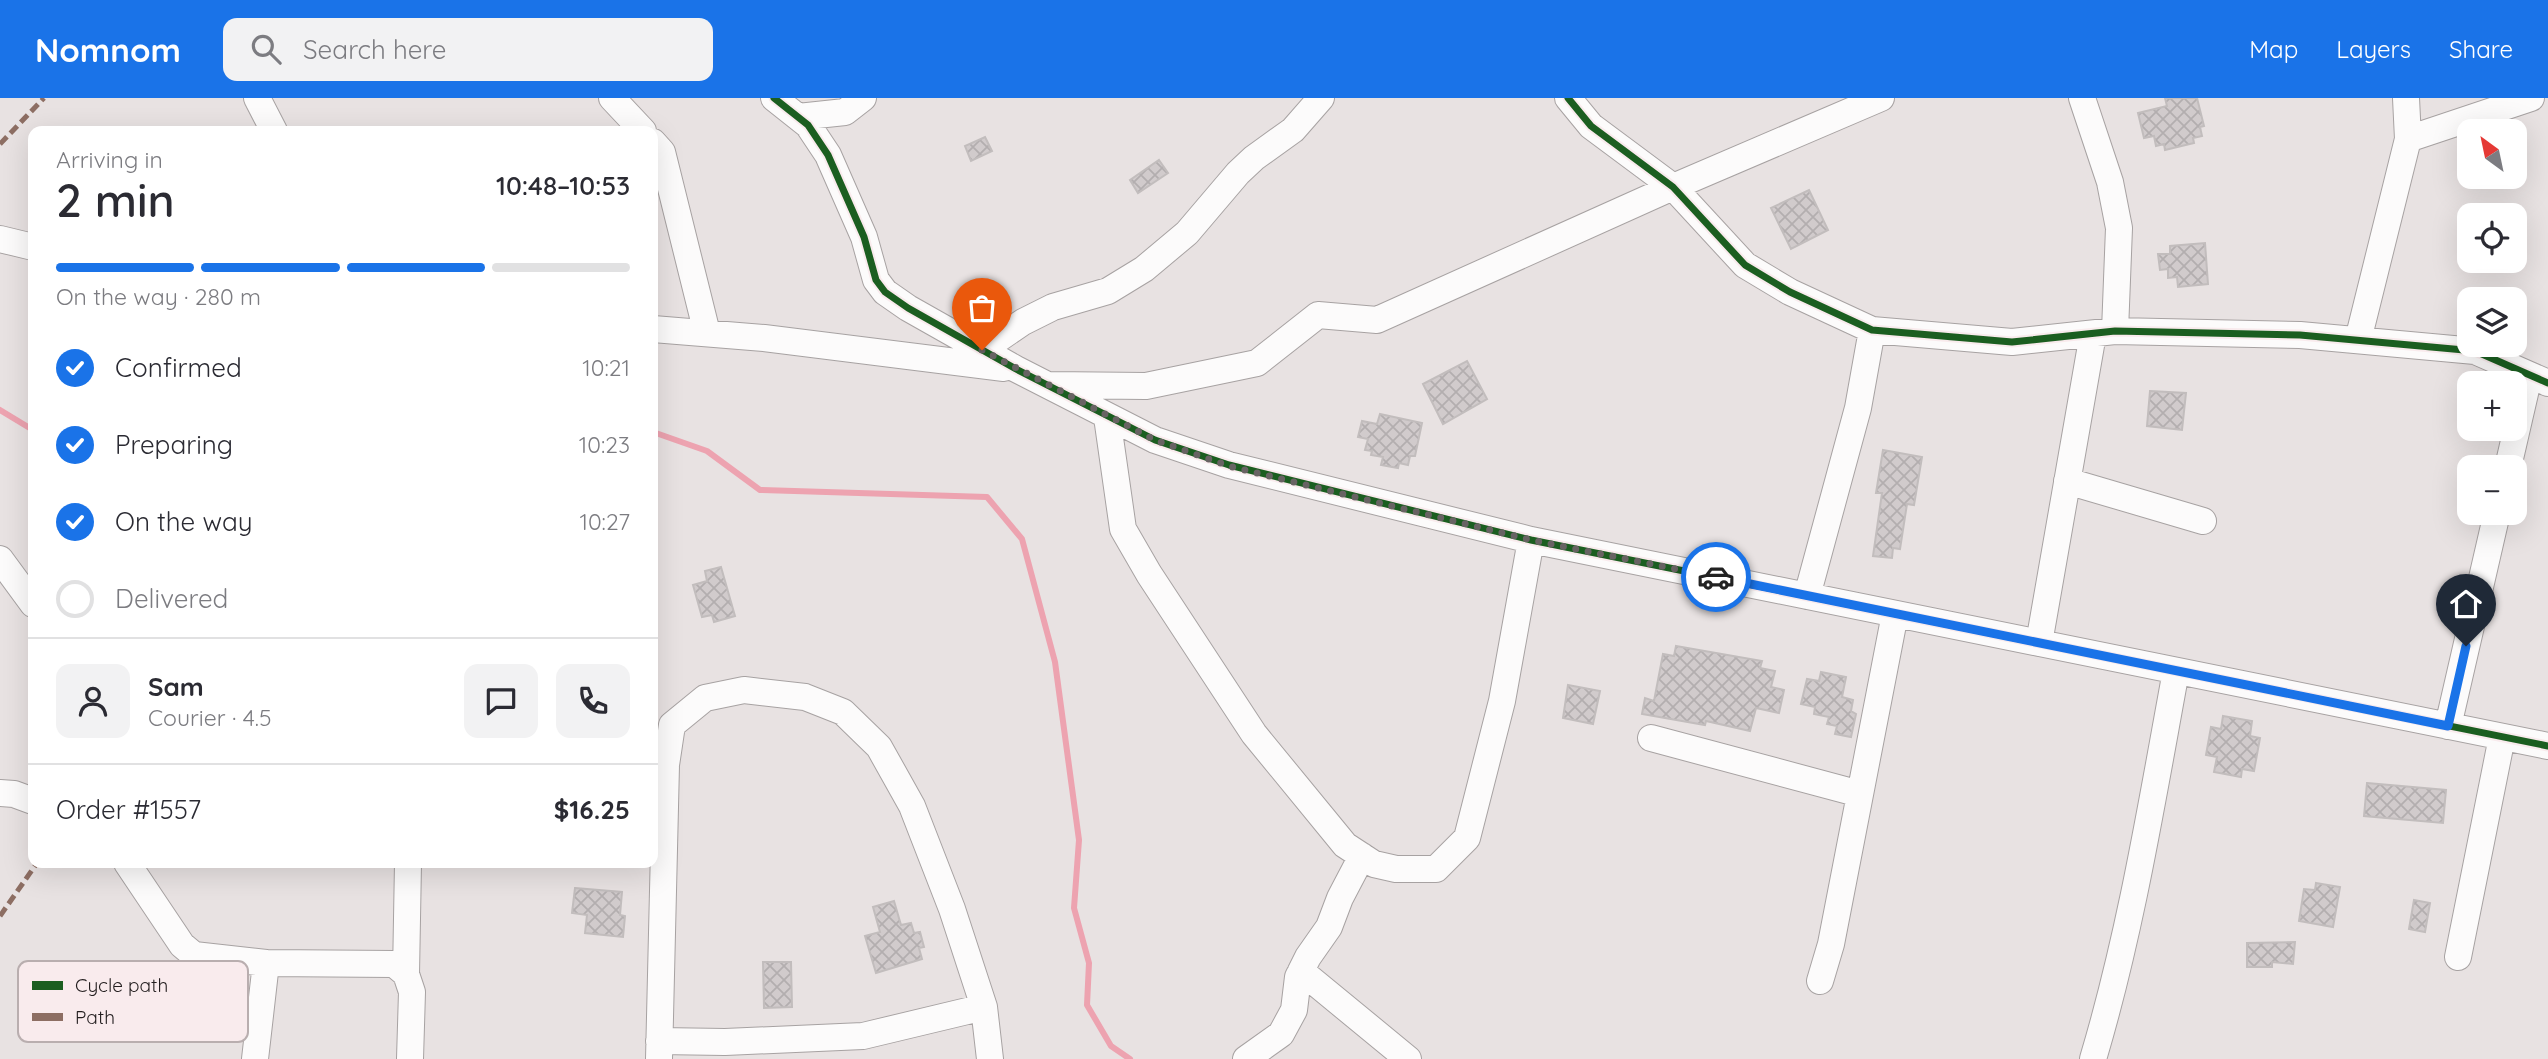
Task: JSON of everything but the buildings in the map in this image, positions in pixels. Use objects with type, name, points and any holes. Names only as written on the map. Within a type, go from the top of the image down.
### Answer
[{"type":"street","points":[[257,98],[271,126]]},
{"type":"street","points":[[612,98],[638,126]]},
{"type":"street","points":[[774,98],[808,125],[828,155],[864,237],[876,280],[885,292],[908,308],[1016,369],[1155,440],[1229,466],[1531,540],[2548,746]]},
{"type":"street","points":[[798,117],[845,113],[863,98]]},
{"type":"street","points":[[982,350],[1023,322],[1053,307],[1108,291],[1144,269],[1187,233],[1238,173],[1293,130],[1321,98]]},
{"type":"street","points":[[1568,98],[1591,126],[1673,187],[1745,265],[1790,292],[1872,330],[2012,342],[2104,333],[2300,334],[2475,352],[2539,379],[2512,455]]},
{"type":"street","points":[[1046,385],[1146,386],[1257,363],[1318,315],[1377,320],[1673,187],[1881,98]]},
{"type":"street","points":[[2039,643],[2067,481],[2104,333],[2119,228],[2110,182],[2082,98]]},
{"type":"street","points":[[2358,340],[2408,139],[2406,98]]},
{"type":"street","points":[[2408,139],[2531,98]]},
{"type":"street","points":[[658,148],[662,152],[707,333]]},
{"type":"street","points":[[0,239],[28,246]]},
{"type":"street","points":[[658,329],[1016,369]]},
{"type":"street","points":[[1807,596],[1858,408],[1872,330]]},
{"type":"street","points":[[1107,417],[1123,530],[1149,574],[1254,734],[1345,845],[1374,864],[1396,869],[1436,869],[1467,838],[1502,701],[1531,540]]},
{"type":"street","points":[[2067,481],[2203,521]]},
{"type":"street","points":[[2448,726],[2494,525]]},
{"type":"street","points":[[0,559],[28,597]]},
{"type":"street","points":[[1820,981],[1832,944],[1895,614]]},
{"type":"street","points":[[2093,1059],[2113,992],[2135,893],[2176,671]]},
{"type":"street","points":[[984,1007],[863,1036],[725,1042],[659,1050],[666,765],[672,725],[705,698],[744,690],[805,697],[843,712],[879,747],[912,806],[952,909],[984,1007],[990,1059]]},
{"type":"street","points":[[2458,957],[2502,737]]},
{"type":"street","points":[[1651,738],[1860,794]]},
{"type":"street","points":[[0,793],[28,799]]},
{"type":"street","points":[[1246,1059],[1280,1034],[1294,1010],[1298,977],[1329,927],[1340,898],[1362,856]]},
{"type":"street","points":[[128,868],[182,945],[194,955],[266,963],[394,964],[406,974]]},
{"type":"street","points":[[408,868],[406,974],[412,992],[410,1059]]},
{"type":"street","points":[[255,1059],[266,963]]},
{"type":"street","points":[[1301,971],[1408,1059]]},
{"type":"waterway","points":[[0,410],[28,427]]},
{"type":"waterway","points":[[658,434],[707,451],[760,490],[987,497],[1022,539],[1055,662],[1079,840],[1074,908],[1089,963],[1087,1005],[1111,1046],[1130,1059]]},
{"type":"marked path","points":[[0,144],[44,98]]},
{"type":"marked path","points":[[0,916],[34,868]]},
{"type":"cycle path","points":[[774,98],[808,125],[828,155],[864,237],[876,280],[885,292],[908,308],[1016,369],[1155,440],[1229,465],[1531,540],[2548,746]]},
{"type":"cycle path","points":[[1568,98],[1591,126],[1673,187],[1745,265],[1790,292],[1872,330],[2012,342],[2115,331],[2300,335],[2475,351],[2548,383]]},
{"type":"way so far","points":[[982,350],[1155,440],[1229,466],[1531,540],[1716,577]]},
{"type":"route","points":[[1716,577],[2448,726],[2466,646]]}]
